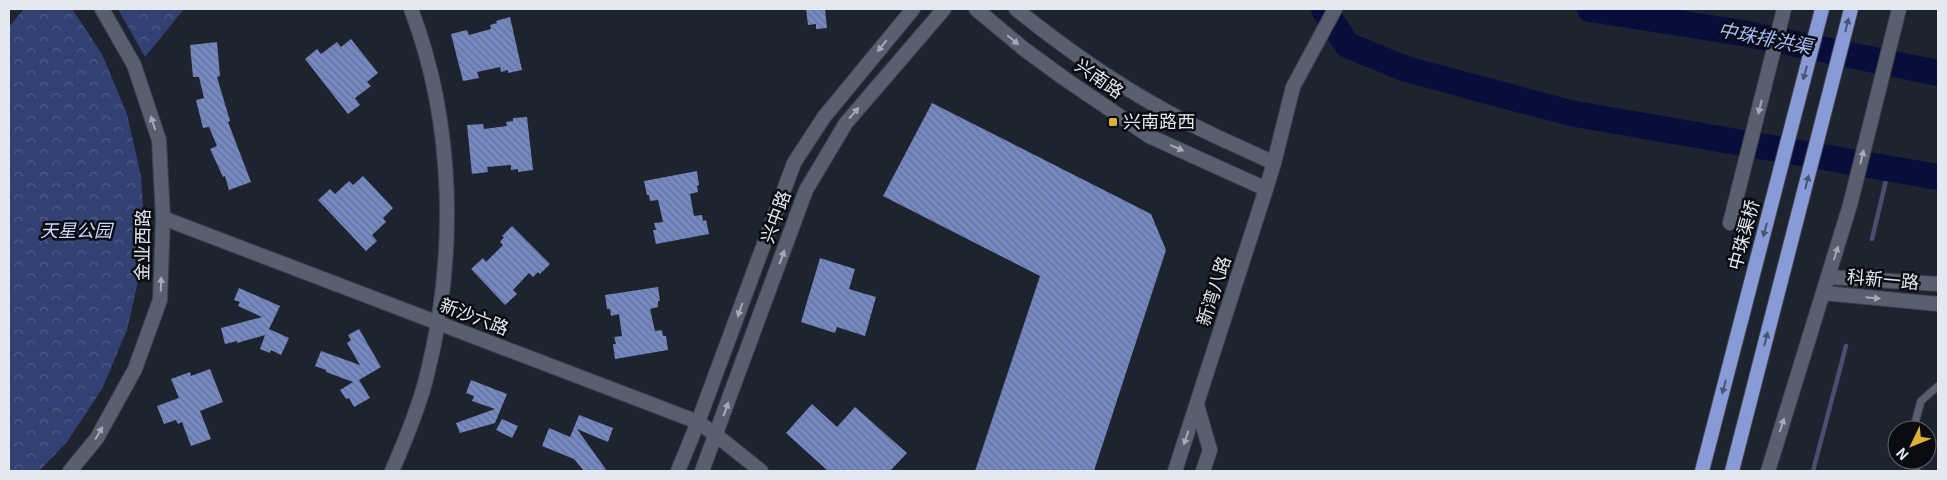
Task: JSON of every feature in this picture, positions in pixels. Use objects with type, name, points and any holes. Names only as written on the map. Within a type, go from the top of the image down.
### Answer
[{"type":"highway","name":"中珠渠桥","points":[[1702,471],[1822,9]]},
{"type":"highway","points":[[1732,471],[1851,9]]},
{"type":"street","name":"金业西路","points":[[70,471],[97,438],[135,369],[160,300],[163,218],[159,140],[134,65],[102,9]]},
{"type":"street","points":[[392,471],[415,414],[426,379],[438,323],[446,254],[446,178],[437,102],[418,28],[411,9]]},
{"type":"street","name":"兴中路","points":[[678,471],[794,163],[824,117],[913,9]]},
{"type":"street","name":"兴中路","points":[[702,471],[806,190],[846,123],[944,9]]},
{"type":"street","name":"兴南路","points":[[976,9],[1024,49],[1149,136],[1266,188]]},
{"type":"street","name":"兴南路","points":[[1016,9],[1067,48],[1165,111],[1274,163]]},
{"type":"street","name":"新湾八路","points":[[1175,471],[1274,163],[1293,87],[1336,9]]},
{"type":"street","points":[[1730,223],[1784,9]]},
{"type":"street","points":[[1768,471],[1850,205],[1899,9]]},
{"type":"street","name":"新沙六路","points":[[163,218],[698,422],[716,434],[761,471]]},
{"type":"street","name":"科新一路","points":[[1828,277],[1938,284]]},
{"type":"street","name":"科新一路","points":[[1824,293],[1938,304]]},
{"type":"street","points":[[1197,404],[1210,450],[1203,471]]},
{"type":"lane","points":[[1916,420],[1922,401],[1938,386]]},
{"type":"green space","name":"天星公园","points":[[24,9],[72,9],[102,54],[127,114],[141,176],[144,222],[141,268],[127,330],[102,389],[67,442],[39,471],[9,471],[9,27]]},
{"type":"green space","points":[[118,9],[184,9],[145,57]]},
{"type":"building","points":[[806,9],[825,9],[827,28],[816,29],[816,24],[808,25]]},
{"type":"building","points":[[510,17],[522,70],[508,73],[508,70],[501,72],[500,67],[477,72],[479,78],[463,81],[451,34],[467,30],[469,35],[491,29],[490,25],[497,23],[496,21]]},
{"type":"building","points":[[351,39],[378,73],[367,82],[371,86],[355,98],[360,105],[348,114],[305,59],[317,49],[321,54],[337,42],[341,47]]},
{"type":"building","points":[[217,42],[220,76],[217,77],[230,121],[228,122],[251,182],[229,190],[225,176],[223,177],[210,149],[217,146],[209,127],[203,128],[196,100],[204,98],[199,77],[193,77],[190,45]]},
{"type":"building","points":[[932,103],[1151,214],[1166,250],[1094,471],[975,471],[1040,276],[883,196]]},
{"type":"building","points":[[527,117],[533,170],[518,172],[518,169],[511,170],[511,165],[487,167],[488,172],[472,174],[467,125],[483,124],[484,129],[507,126],[506,122],[513,121],[513,118]]},
{"type":"building","points":[[697,171],[698,192],[690,194],[694,216],[702,215],[703,221],[706,220],[709,234],[656,244],[653,230],[656,230],[654,223],[663,222],[658,200],[650,201],[644,181]]},
{"type":"building","points":[[363,176],[393,208],[383,218],[386,222],[372,235],[377,241],[366,251],[318,200],[330,189],[335,194],[349,181],[353,185]]},
{"type":"building","points":[[512,226],[550,264],[540,274],[538,272],[533,277],[529,273],[513,290],[517,294],[505,305],[471,269],[483,258],[486,262],[503,245],[500,242],[504,237],[502,236]]},
{"type":"building","points":[[820,258],[855,269],[849,289],[876,297],[865,336],[837,327],[835,333],[801,322]]},
{"type":"building","points":[[658,287],[660,301],[658,301],[658,307],[650,309],[655,331],[662,330],[663,336],[666,336],[668,350],[615,359],[613,344],[616,344],[614,337],[622,336],[619,314],[611,316],[610,309],[607,309],[605,295]]},
{"type":"building","points":[[239,288],[280,306],[269,329],[289,338],[281,355],[271,350],[270,353],[260,349],[265,335],[237,343],[237,341],[225,344],[221,328],[262,317],[238,306],[240,302],[234,300]]},
{"type":"building","points":[[359,329],[381,367],[359,380],[370,398],[354,407],[349,398],[346,399],[340,390],[353,382],[315,366],[321,351],[360,365],[347,343],[351,340],[348,335]]},
{"type":"building","points":[[210,369],[223,402],[200,411],[211,439],[191,446],[182,422],[178,424],[176,420],[164,424],[157,406],[179,398],[171,379],[190,372],[191,376]]},
{"type":"building","points":[[471,380],[507,394],[495,423],[460,433],[456,423],[495,409],[472,401],[474,396],[466,393]]},
{"type":"building","points":[[812,404],[837,427],[855,407],[907,453],[890,471],[828,471],[786,433]]},
{"type":"building","points":[[579,415],[613,428],[608,442],[577,429],[607,471],[584,471],[574,459],[542,446],[549,428],[570,437]]},
{"type":"building","points":[[502,419],[518,426],[512,438],[496,430]]},
{"type":"waterway","points":[[1324,9],[1347,45],[1406,69],[1570,113],[1938,177]]},
{"type":"waterway","name":"中珠排洪渠","points":[[1590,9],[1742,33],[1938,73]]},
{"type":"waterway","points":[[1872,239],[1889,168]]},
{"type":"waterway","points":[[1813,471],[1846,346]]},
{"type":"place","name":"兴南路西","points":[[1113,122]]}]
